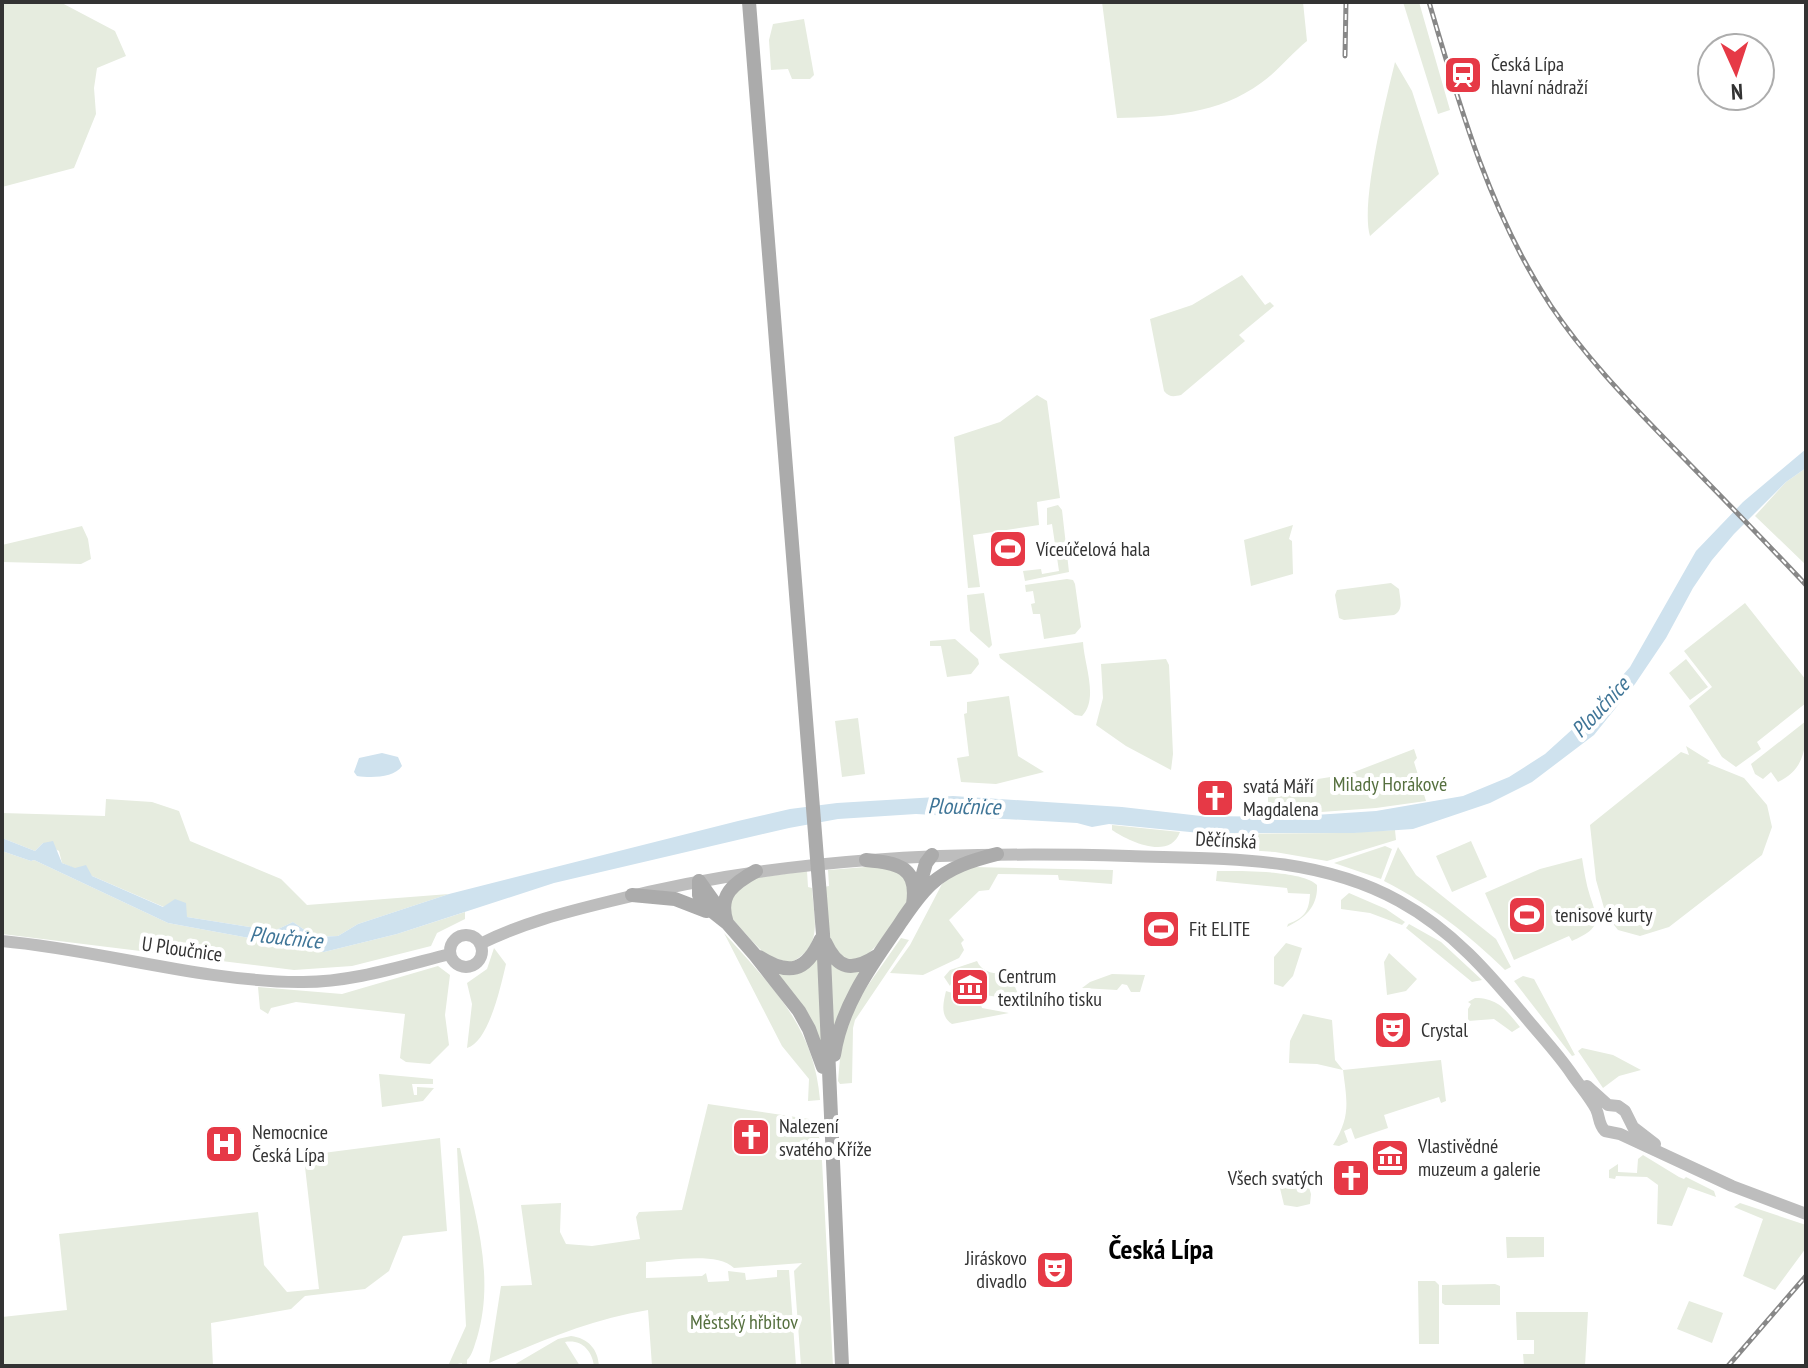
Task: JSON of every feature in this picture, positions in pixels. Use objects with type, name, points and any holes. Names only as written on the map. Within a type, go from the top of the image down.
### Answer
[{"type":"main road","points":[[749,2],[823,934],[842,1366]]},
{"type":"main road","points":[[829,1087],[841,1024],[877,956],[913,904],[931,884],[958,866],[997,854]]},
{"type":"main road","points":[[931,884],[935,867],[932,855]]},
{"type":"main road","points":[[913,904],[926,863],[932,855]]},
{"type":"main road","name":"Děčínská","points":[[807,864],[932,855],[1188,858],[1278,863],[1316,869],[1370,887],[1423,916],[1482,965],[1603,1110],[1625,1111],[1629,1122],[1674,1158]]},
{"type":"main road","points":[[866,860],[898,865],[908,873],[915,883],[913,904]]},
{"type":"main road","name":"U Ploučnice","points":[[480,944],[543,919],[632,895],[807,864]]},
{"type":"main road","points":[[722,918],[727,892],[756,871]]},
{"type":"main road","points":[[699,881],[701,900],[755,955],[799,1011],[820,1057],[829,1087]]},
{"type":"main road","points":[[632,895],[675,899],[722,918]]},
{"type":"main road","points":[[755,955],[778,967],[795,968],[811,958],[823,934]]},
{"type":"main road","points":[[823,934],[831,954],[845,966],[864,964],[877,956]]},
{"type":"main road","name":"U Ploučnice","points":[[469,935],[480,944],[479,959],[472,965],[459,965],[450,954],[451,944],[458,936],[469,935]]},
{"type":"main road","name":"U Ploučnice","points":[[2,941],[205,973],[302,982],[382,971],[450,954]]},
{"type":"main road","name":"Děčínská","points":[[1603,1110],[1598,1121],[1603,1130],[1620,1134],[1732,1186],[1806,1214]]},
{"type":"main road","points":[[1620,1134],[1629,1122]]},
{"type":"green space","points":[[2,2],[60,2],[115,31],[126,56],[97,68],[94,88],[96,114],[74,168],[2,187]]},
{"type":"green space","points":[[1102,2],[1303,2],[1307,41],[1267,78],[1228,101],[1173,115],[1117,118]]},
{"type":"green space","points":[[1403,2],[1419,2],[1450,110],[1438,114]]},
{"type":"green space","points":[[804,19],[814,75],[810,79],[792,79],[788,69],[771,70],[769,40],[773,24]]},
{"type":"green space","points":[[1395,62],[1412,91],[1439,174],[1370,236],[1368,201],[1371,177]]},
{"type":"green space","points":[[1242,275],[1265,305],[1270,302],[1274,306],[1239,335],[1245,341],[1181,395],[1168,394],[1164,391],[1150,319],[1192,305]]},
{"type":"green space","points":[[1037,395],[1047,401],[1060,498],[1037,502],[1039,525],[973,535],[980,587],[968,588],[954,437],[1000,422]]},
{"type":"green space","points":[[1806,468],[1806,565],[1755,516],[1786,482]]},
{"type":"green space","points":[[1058,505],[1062,510],[1069,572],[1025,581],[1023,571],[1041,569],[1042,574],[1059,571],[1052,524],[1047,525],[1047,508]]},
{"type":"green space","points":[[1293,525],[1289,539],[1292,541],[1293,574],[1251,586],[1244,540]]},
{"type":"green space","points":[[82,526],[91,559],[81,564],[2,562],[2,545]]},
{"type":"green space","points":[[1067,579],[1075,584],[1081,627],[1075,634],[1044,639],[1040,614],[1033,614],[1033,591],[1026,592],[1025,585]]},
{"type":"green space","points":[[1391,583],[1399,589],[1400,607],[1394,615],[1339,618],[1337,590]]},
{"type":"green space","points":[[984,593],[992,645],[989,648],[970,631],[967,595]]},
{"type":"green space","points":[[1745,603],[1806,680],[1806,703],[1757,742],[1761,749],[1736,767],[1722,757],[1689,706],[1712,687],[1684,651]]},
{"type":"green space","points":[[955,639],[978,659],[979,664],[971,674],[947,677],[941,646],[930,646],[930,641]]},
{"type":"green space","points":[[1083,642],[1090,691],[1087,709],[1082,716],[1075,715],[1000,658],[999,654]]},
{"type":"green space","points":[[1166,659],[1169,665],[1171,770],[1126,746],[1096,725],[1103,698],[1101,664]]},
{"type":"green space","points":[[1686,659],[1708,687],[1690,700],[1669,673]]},
{"type":"green space","points":[[1009,696],[1018,756],[1044,772],[996,784],[961,782],[957,758],[969,756],[964,714],[967,713],[967,702]]},
{"type":"green space","points":[[858,718],[865,774],[842,777],[835,721]]},
{"type":"green space","points":[[1806,721],[1804,749],[1794,771],[1778,782],[1771,772],[1763,779],[1755,774],[1751,764]]},
{"type":"green space","points":[[1686,746],[1710,761],[1707,763],[1744,778],[1767,805],[1772,827],[1762,855],[1669,927],[1640,936],[1618,930],[1606,915],[1596,880],[1590,825],[1681,752],[1689,755]]},
{"type":"green space","name":"Milady Horákové","points":[[1414,749],[1417,758],[1414,762],[1426,801],[1268,816],[1268,787],[1349,774]]},
{"type":"green space","points":[[106,799],[152,802],[179,811],[190,841],[281,879],[307,905],[449,894],[358,924],[338,936],[315,937],[293,922],[274,931],[187,917],[62,863],[59,851],[43,843],[35,851],[2,838],[2,813],[105,816]]},
{"type":"green space","points":[[1112,825],[1180,832],[1175,841],[1167,845],[1148,846],[1112,830]]},
{"type":"green space","points":[[1395,830],[1396,840],[1327,861],[1275,852],[1217,848],[1205,843],[1199,834],[1343,833]]},
{"type":"green space","points":[[1471,841],[1487,877],[1452,892],[1436,856]]},
{"type":"green space","points":[[1385,846],[1392,849],[1381,879],[1334,863]]},
{"type":"green space","points":[[1398,847],[1416,875],[1496,939],[1511,967],[1505,970],[1448,921],[1384,881]]},
{"type":"green space","points":[[2,851],[34,860],[168,923],[324,952],[397,934],[465,912],[465,919],[437,933],[431,946],[352,966],[294,970],[2,934]]},
{"type":"green space","name":"tenisové kurty","points":[[1582,858],[1595,924],[1572,941],[1569,936],[1514,960],[1485,893],[1540,869]]},
{"type":"green space","points":[[888,866],[910,880],[908,901],[878,944],[867,955],[852,962],[839,957],[828,935],[824,887],[829,886],[828,870]]},
{"type":"green space","points":[[972,867],[1113,870],[1112,884],[1059,880],[1058,875],[998,874],[989,890],[979,891],[949,920],[964,940],[961,943],[964,950],[959,958],[923,975],[890,973],[910,945],[942,884]]},
{"type":"green space","points":[[807,871],[808,887],[812,888],[814,932],[808,949],[790,963],[766,955],[752,941],[730,916],[728,898],[754,878]]},
{"type":"green space","points":[[1217,871],[1299,876],[1317,885],[1317,893],[1313,906],[1305,916],[1287,927],[1305,914],[1310,894],[1288,893],[1287,888],[1216,881]]},
{"type":"green space","points":[[1349,893],[1386,909],[1405,922],[1402,925],[1370,913],[1341,909],[1341,900]]},
{"type":"green space","points":[[1409,924],[1441,942],[1482,980],[1472,982],[1406,928]]},
{"type":"green space","points":[[724,933],[773,989],[799,1028],[816,1073],[820,1100],[808,1101],[809,1079],[782,1046]]},
{"type":"green space","points":[[901,938],[909,940],[855,1020],[852,1083],[840,1084],[842,1036],[859,998]]},
{"type":"green space","points":[[1286,943],[1302,948],[1293,976],[1283,987],[1274,984],[1274,957]]},
{"type":"green space","points":[[494,948],[506,964],[501,985],[488,1024],[475,1044],[467,1048],[472,1004],[467,983],[487,969]]},
{"type":"green space","points":[[1389,953],[1417,979],[1406,991],[1387,995],[1384,962]]},
{"type":"green space","points":[[818,956],[825,1064],[764,964],[777,971]]},
{"type":"green space","points":[[831,959],[868,967],[832,1051]]},
{"type":"green space","points":[[977,961],[990,972],[1009,973],[1019,996],[1006,1001],[977,994],[977,983],[953,979],[950,986],[944,977],[950,970]]},
{"type":"green space","points":[[438,966],[450,975],[445,1015],[449,1045],[430,1064],[406,1062],[400,1058],[405,1014],[296,1002],[271,1008],[268,1014],[260,1009],[258,987],[342,994]]},
{"type":"green space","points":[[1112,974],[1145,975],[1140,992],[1131,992],[1127,985],[1122,984],[1117,990],[1082,988]]},
{"type":"green space","points":[[1523,976],[1534,979],[1575,1055],[1572,1056],[1514,981]]},
{"type":"green space","points":[[946,991],[980,1002],[982,1008],[1009,1013],[952,1024],[944,1013]]},
{"type":"green space","points":[[1475,998],[1496,1003],[1520,1027],[1512,1032],[1494,1019],[1468,1021],[1471,1004],[1468,1002]]},
{"type":"green space","points":[[1303,1014],[1332,1020],[1335,1060],[1343,1070],[1317,1064],[1289,1063],[1290,1041]]},
{"type":"green space","points":[[1582,1048],[1613,1055],[1641,1070],[1619,1076],[1603,1088],[1578,1051]]},
{"type":"green space","points":[[1441,1060],[1446,1101],[1441,1103],[1439,1097],[1384,1115],[1388,1128],[1355,1139],[1351,1128],[1344,1131],[1348,1142],[1333,1145],[1345,1117],[1343,1070]]},
{"type":"green space","points":[[379,1074],[433,1079],[433,1084],[412,1084],[414,1095],[417,1095],[417,1087],[434,1088],[423,1101],[382,1107]]},
{"type":"green space","name":"Městský hřbitov","points":[[708,1104],[809,1119],[810,1135],[816,1130],[821,1142],[833,1366],[801,1366],[794,1271],[802,1263],[734,1268],[704,1258],[646,1262],[646,1278],[702,1276],[706,1273],[708,1282],[729,1281],[728,1271],[745,1273],[746,1280],[777,1277],[777,1270],[789,1270],[796,1366],[652,1366],[648,1310],[587,1325],[489,1363],[501,1286],[532,1285],[521,1205],[561,1203],[560,1232],[566,1244],[592,1246],[640,1239],[636,1217],[639,1212],[682,1210]]},
{"type":"green space","points":[[440,1138],[447,1231],[403,1236],[389,1271],[365,1289],[305,1296],[291,1309],[211,1323],[213,1366],[2,1366],[2,1317],[67,1310],[59,1234],[258,1212],[264,1265],[287,1292],[319,1289],[305,1167],[323,1153]]},
{"type":"green space","points":[[457,1148],[460,1148],[471,1195],[484,1266],[482,1314],[467,1366],[461,1366],[462,1363],[448,1366],[466,1326]]},
{"type":"green space","points":[[1643,1155],[1679,1177],[1686,1177],[1714,1191],[1716,1197],[1688,1187],[1672,1226],[1657,1224],[1658,1185],[1647,1177],[1609,1178],[1609,1170],[1618,1164],[1618,1172],[1637,1173],[1638,1159]]},
{"type":"green space","points":[[1304,1171],[1311,1194],[1310,1204],[1297,1207],[1284,1205],[1278,1180]]},
{"type":"green space","points":[[1740,1203],[1806,1225],[1806,1248],[1775,1290],[1743,1276],[1763,1219],[1734,1207]]},
{"type":"green space","points":[[1506,1237],[1544,1237],[1544,1257],[1507,1258]]},
{"type":"green space","points":[[1418,1281],[1435,1281],[1439,1285],[1439,1344],[1419,1344]]},
{"type":"green space","points":[[1442,1285],[1500,1286],[1500,1305],[1442,1303]]},
{"type":"green space","points":[[1689,1301],[1723,1313],[1712,1343],[1677,1329]]},
{"type":"green space","points":[[1516,1312],[1588,1312],[1585,1366],[1524,1366],[1523,1354],[1534,1354],[1534,1340],[1517,1340]]},
{"type":"green space","points":[[571,1336],[591,1345],[597,1354],[599,1366],[594,1366],[585,1347],[576,1342],[565,1342],[580,1366],[512,1366],[558,1339]]},
{"type":"water","name":"Ploučnice","points":[[1806,449],[1806,468],[1786,482],[1712,560],[1635,684],[1594,735],[1532,782],[1490,803],[1413,829],[1354,833],[1200,833],[1109,824],[1092,827],[1077,823],[916,814],[838,819],[554,883],[397,934],[324,952],[168,923],[34,860],[2,851],[2,838],[35,851],[43,843],[53,841],[62,863],[75,868],[86,865],[92,876],[163,907],[175,899],[186,903],[187,917],[274,931],[293,922],[315,937],[338,936],[358,924],[449,894],[738,821],[790,809],[837,803],[953,796],[1122,807],[1201,816],[1284,817],[1376,811],[1463,796],[1509,777],[1545,754],[1587,716],[1630,667],[1696,551],[1743,502]]},
{"type":"water","points":[[382,753],[398,757],[402,766],[388,775],[357,776],[354,772],[359,758]]},
{"type":"railway","points":[[1345,56],[1346,2]]},
{"type":"railway","points":[[1429,2],[1465,120],[1494,197],[1551,306],[1620,392],[1806,585]]},
{"type":"railway","points":[[1728,1366],[1806,1276]]},
{"type":"place","name":"Česká Lípa hlavní nádraží","points":[[1463,75]]},
{"type":"place","name":"Víceúčelová hala","points":[[1008,549]]},
{"type":"place","name":"svatá Máří Magdalena","points":[[1215,798]]},
{"type":"place","name":"tenisové kurty","points":[[1527,915]]},
{"type":"place","name":"Fit ELITE","points":[[1161,929]]},
{"type":"place","name":"Centrum textilního tisku","points":[[970,987]]},
{"type":"place","name":"Crystal","points":[[1393,1030]]},
{"type":"place","name":"Nalezení svatého Kříže","points":[[751,1137]]},
{"type":"place","name":"Nemocnice Česká Lípa","points":[[224,1144]]},
{"type":"place","name":"Vlastivědné muzeum a galerie","points":[[1390,1158]]},
{"type":"place","name":"Všech svatých","points":[[1351,1178]]},
{"type":"place","name":"Jiráskovo divadlo","points":[[1055,1270]]},
{"type":"district","name":"Česká Lípa","points":[[1161,1249]]}]
